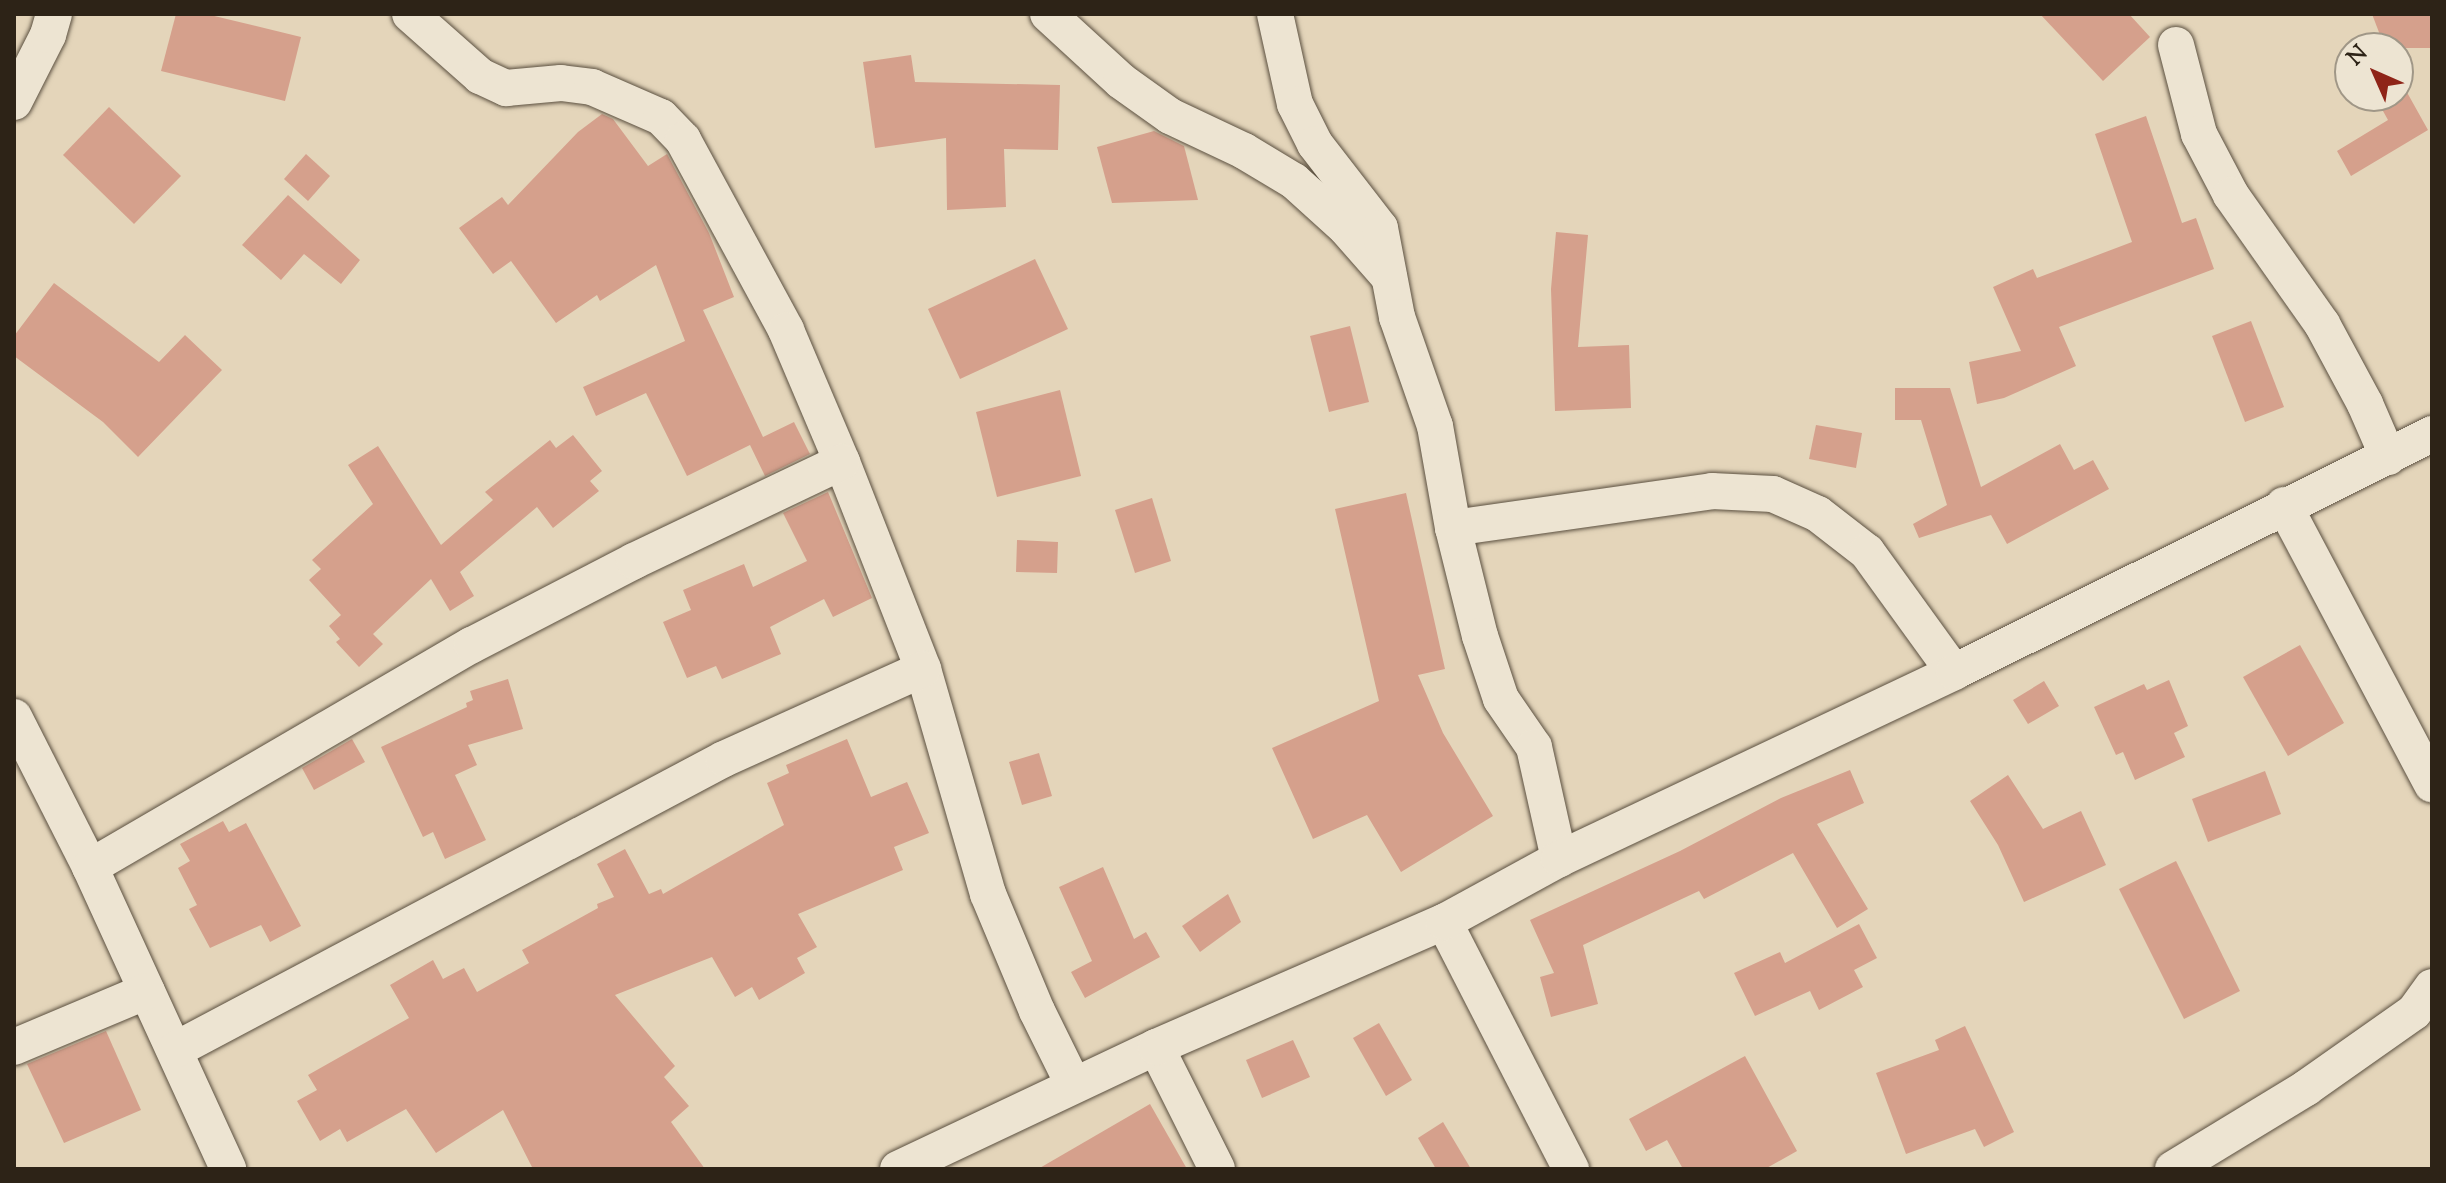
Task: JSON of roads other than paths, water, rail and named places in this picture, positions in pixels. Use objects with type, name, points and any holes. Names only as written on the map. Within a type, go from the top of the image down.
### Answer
[{"type":"street","points":[[14,102],[48,35],[54,14]]},
{"type":"street","points":[[410,14],[480,76],[506,88],[561,83],[592,87],[661,117],[683,140],[786,330],[842,462],[923,669],[988,894],[1031,997],[1073,1084]]},
{"type":"street","points":[[1048,14],[1121,81],[1170,116],[1244,151],[1294,181],[1346,228],[1390,278]]},
{"type":"street","points":[[1275,14],[1295,104],[1315,144],[1380,228],[1397,317],[1435,426],[1453,528],[1480,636],[1501,699],[1534,747],[1559,859]]},
{"type":"street","points":[[2176,45],[2199,134],[2231,195],[2322,324],[2365,404],[2388,457]]},
{"type":"street","points":[[898,1169],[1073,1084],[1444,922],[1559,859],[1954,672],[2284,505],[2432,434]]},
{"type":"street","points":[[90,867],[472,645],[634,561],[842,462]]},
{"type":"street","points":[[1453,528],[1712,491],[1773,494],[1818,514],[1867,552],[1954,672]]},
{"type":"street","points":[[2284,505],[2432,784]]},
{"type":"street","points":[[175,1050],[724,759],[923,669]]},
{"type":"street","points":[[14,717],[90,867],[228,1169]]},
{"type":"street","points":[[1444,922],[1571,1169]]},
{"type":"street","points":[[2173,1169],[2306,1088],[2414,1012],[2432,987]]},
{"type":"street","points":[[14,1047],[147,991]]},
{"type":"street","points":[[1156,1047],[1217,1169]]}]
